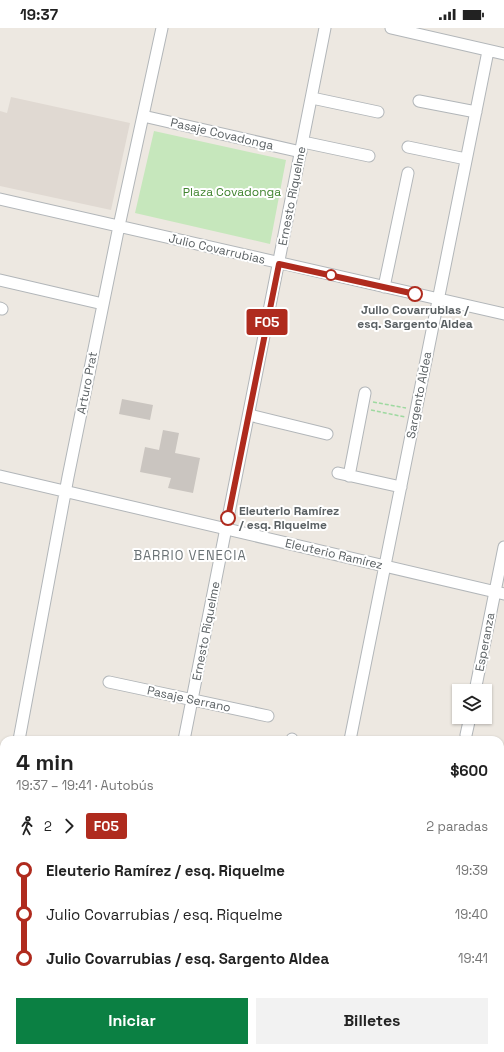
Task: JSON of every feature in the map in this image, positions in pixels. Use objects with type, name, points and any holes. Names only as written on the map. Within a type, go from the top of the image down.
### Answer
[{"type":"street","name":"Arturo Prat","points":[[20,736],[65,491],[119,226],[162,28]]},
{"type":"street","name":"Ernesto Riquelme","points":[[185,736],[326,28]]},
{"type":"street","points":[[391,28],[504,54]]},
{"type":"street","name":"Sargento Aldea","points":[[351,736],[488,51]]},
{"type":"street","points":[[312,98],[378,112]]},
{"type":"street","points":[[419,101],[476,112]]},
{"type":"street","name":"Pasaje Covadonga","points":[[143,116],[302,147],[368,156]]},
{"type":"street","points":[[408,147],[466,160]]},
{"type":"street","points":[[384,287],[408,173]]},
{"type":"street","name":"Julio Covarrubias","points":[[0,199],[279,264],[504,314]]},
{"type":"street","points":[[0,280],[103,304]]},
{"type":"street","points":[[364,401],[343,474],[401,487]]},
{"type":"street","points":[[249,414],[327,434]]},
{"type":"street","name":"Eleuterio Ramírez","points":[[0,476],[499,593]]},
{"type":"street","name":"Esperanza","points":[[477,684],[499,593],[504,547]]},
{"type":"street","name":"Pasaje Serrano","points":[[109,682],[268,716]]},
{"type":"street","points":[[466,735],[468,724]]},
{"type":"path","points":[[364,401],[408,408]]},
{"type":"path","points":[[364,401],[406,417]]},
{"type":"shaded area","points":[[11,97],[130,123],[111,210],[0,186],[0,111],[7,113]]},
{"type":"green space","name":"Plaza Covadonga","points":[[154,131],[286,160],[270,244],[135,213]]},
{"type":"building","points":[[122,399],[153,405],[150,420],[119,414]]},
{"type":"building","points":[[163,430],[179,433],[175,453],[200,458],[193,493],[168,488],[171,478],[140,472],[145,447],[159,450]]},
{"type":"bus line","name":"F05","points":[[228,518],[279,264],[415,294]]},
{"type":"place","name":"Julio Covarrubias / esq. Sargento Aldea","points":[[415,294]]},
{"type":"place","name":"Eleuterio Ramírez / esq. Riquelme","points":[[228,518]]},
{"type":"district","name":"BARRIO VENECIA","points":[[190,555]]}]
